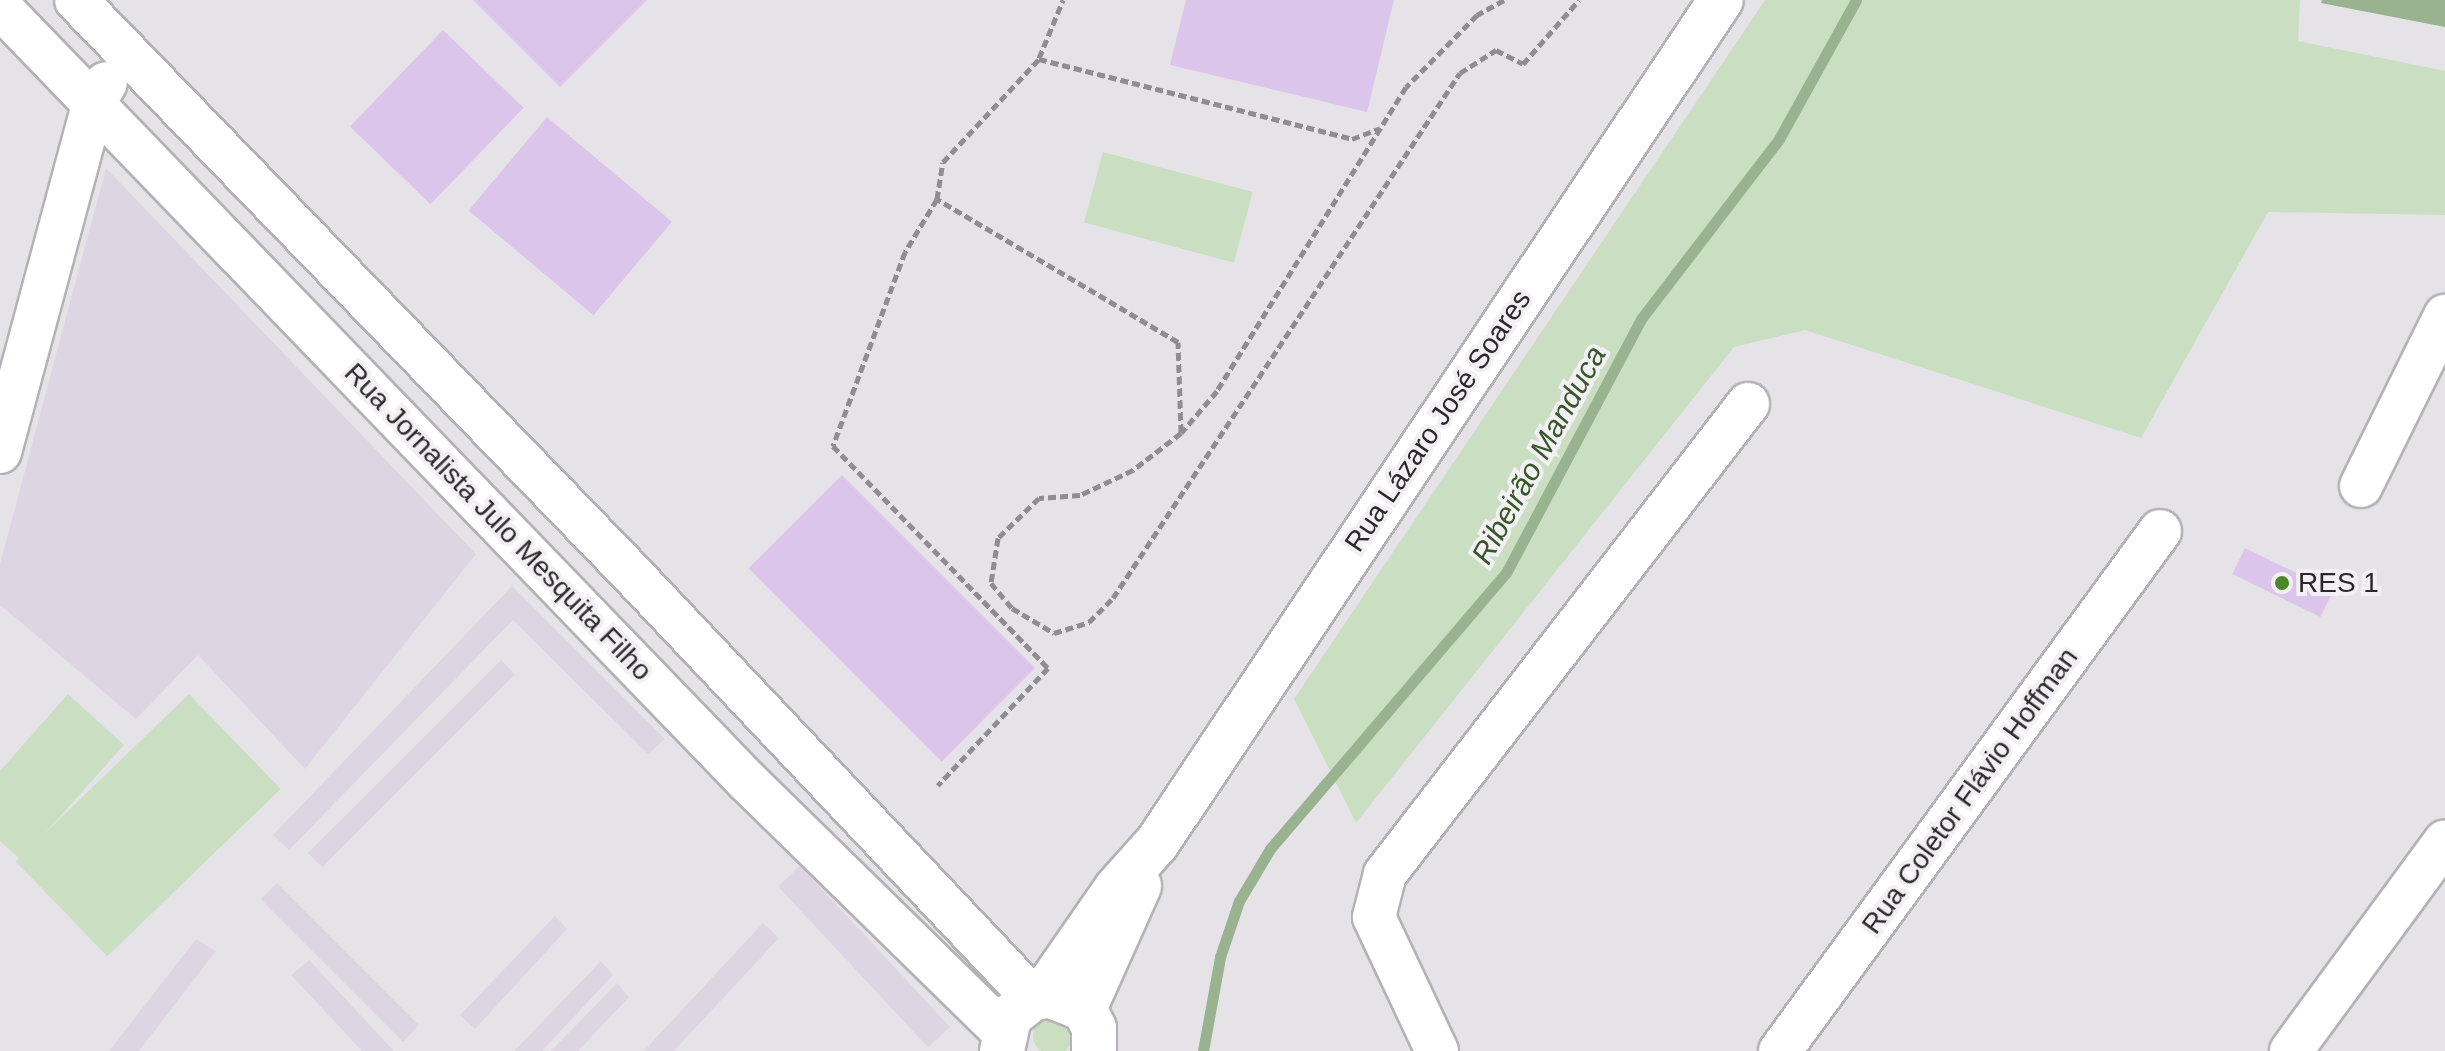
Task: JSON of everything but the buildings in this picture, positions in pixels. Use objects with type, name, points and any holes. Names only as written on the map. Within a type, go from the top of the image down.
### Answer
[{"type":"main road","name":"Rua Lázaro José Soares","points":[[1002,1041],[1019,1005],[1037,997],[1116,889],[1157,843],[1721,0]]},
{"type":"main road","name":"Rua Lázaro José Soares","points":[[1084,1009],[1157,843]]},
{"type":"main road","points":[[1037,997],[1063,998],[1084,1009],[1094,1028],[1094,1051]]},
{"type":"street","points":[[76,0],[1037,997]]},
{"type":"street","name":"Rua Jornalista Julo Mesquita Filho","points":[[0,7],[1002,1041]]},
{"type":"street","points":[[0,452],[94,102],[126,52]]},
{"type":"street","points":[[161,172],[199,128]]},
{"type":"street","points":[[2361,486],[2445,316]]},
{"type":"street","points":[[366,385],[409,344]]},
{"type":"street","points":[[1437,1051],[1374,917],[1385,874],[1748,404]]},
{"type":"street","name":"Rua Coletor Flávio Hoffman","points":[[1780,1051],[2160,531]]},
{"type":"street","points":[[2291,1051],[2445,841]]},
{"type":"path","points":[[938,785],[1048,668],[833,446],[905,252],[937,199],[943,162],[1039,59],[1063,0]]},
{"type":"path","points":[[1504,0],[1477,15],[1406,87],[1217,391],[1181,433],[1133,470],[1080,495],[1039,498],[998,538],[991,583],[1012,608],[1054,633],[1089,622],[1113,598],[1460,73],[1496,50],[1523,64],[1579,0]]},
{"type":"path","points":[[1039,59],[1352,139],[1381,128]]},
{"type":"path","points":[[937,199],[1178,342],[1181,433]]},
{"type":"shaded area","points":[[1765,0],[2300,0],[2298,41],[2445,71],[2445,215],[2268,212],[2141,438],[1805,330],[1734,347],[1356,823],[1294,699]]},
{"type":"shaded area","points":[[2322,0],[2445,0],[2445,27],[2321,3]]},
{"type":"shaded area","points":[[1103,152],[1253,192],[1234,263],[1084,223]]},
{"type":"shaded area","points":[[106,168],[476,554],[305,769],[198,655],[136,719],[0,605],[0,564]]},
{"type":"shaded area","points":[[512,586],[665,739],[648,754],[513,620],[289,850],[273,835]]},
{"type":"shaded area","points":[[501,660],[515,674],[322,867],[308,853]]},
{"type":"shaded area","points":[[68,694],[124,745],[21,860],[0,841],[0,771]]},
{"type":"shaded area","points":[[189,694],[281,789],[107,956],[16,861]]},
{"type":"shaded area","points":[[800,866],[950,1027],[928,1047],[778,886]]},
{"type":"shaded area","points":[[277,883],[419,1025],[403,1041],[261,899]]},
{"type":"shaded area","points":[[555,916],[567,929],[475,1029],[460,1015]]},
{"type":"shaded area","points":[[763,923],[779,938],[674,1051],[644,1051]]},
{"type":"shaded area","points":[[196,939],[216,951],[139,1051],[109,1051]]},
{"type":"shaded area","points":[[309,960],[394,1051],[362,1051],[291,975]]},
{"type":"shaded area","points":[[601,961],[613,975],[542,1051],[514,1051]]},
{"type":"shaded area","points":[[617,983],[629,997],[578,1051],[551,1051]]},
{"type":"shaded area","points":[[1053,1015],[1067,1021],[1073,1035],[1067,1049],[1053,1055],[1039,1049],[1033,1035],[1039,1021]]},
{"type":"waterway","name":"Ribeirão Manduca","points":[[1203,1051],[1220,957],[1239,901],[1270,849],[1506,573],[1641,319],[1779,139],[1856,0]]},
{"type":"place","name":"RES 1","points":[[2282,583]]}]
